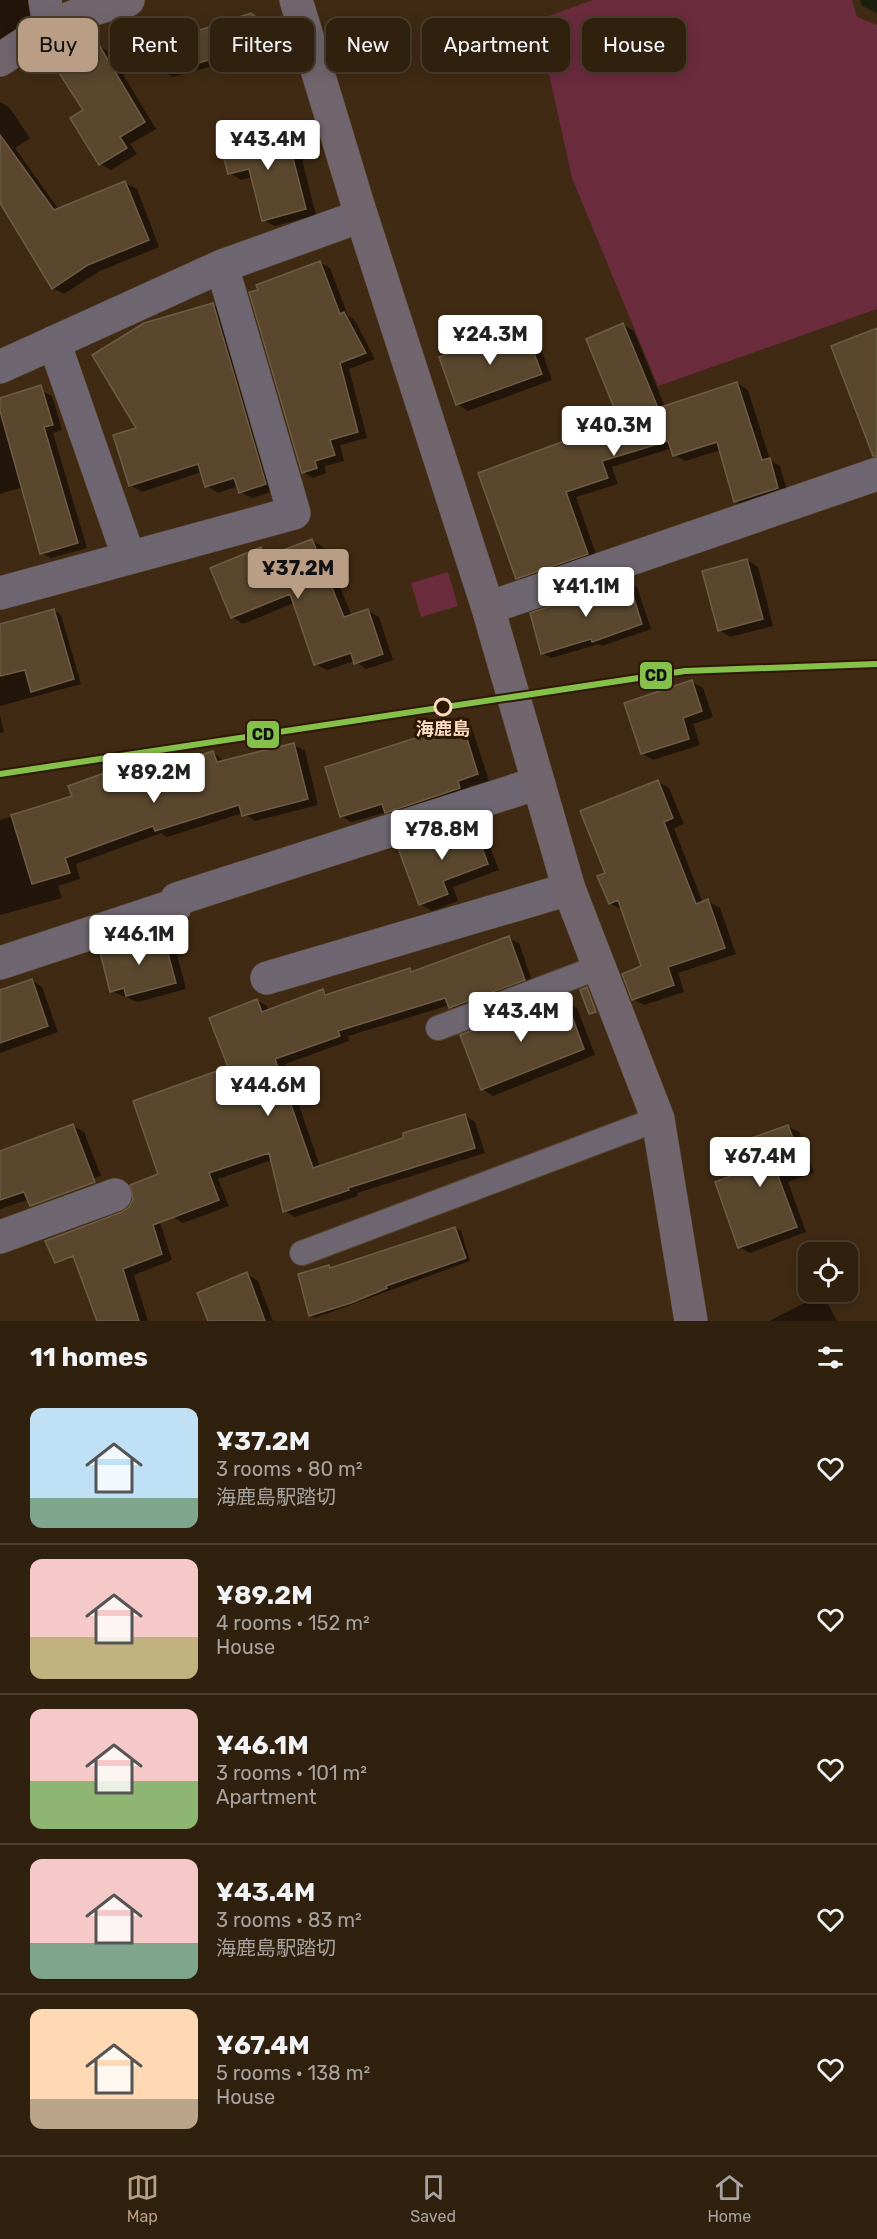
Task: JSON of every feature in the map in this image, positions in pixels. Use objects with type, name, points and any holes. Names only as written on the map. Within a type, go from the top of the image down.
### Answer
[{"type":"street","points":[[0,60],[47,13],[92,8],[128,0]]},
{"type":"street","points":[[296,0],[361,216],[510,679],[569,889],[658,1119],[691,1321]]},
{"type":"street","points":[[0,367],[222,267],[361,216]]},
{"type":"street","points":[[0,593],[294,513],[222,267]]},
{"type":"street","points":[[54,342],[129,558]]},
{"type":"street","points":[[488,608],[877,474]]},
{"type":"street","points":[[0,963],[176,905],[177,899],[538,783]]},
{"type":"street","points":[[267,978],[569,889]]},
{"type":"street","points":[[0,1237],[116,1195]]},
{"type":"lane","points":[[438,1028],[599,967]]},
{"type":"lane","points":[[302,1253],[658,1119]]},
{"type":"shaded area","points":[[593,0],[852,0],[857,17],[877,25],[877,309],[658,386],[572,178],[549,72],[570,72],[570,18],[543,18]]},
{"type":"shaded area","points":[[860,0],[877,0],[877,13],[862,6]]},
{"type":"shaded area","points":[[448,572],[458,606],[421,617],[411,583]]},
{"type":"building","points":[[251,13],[257,18],[236,18]]},
{"type":"building","points":[[210,27],[210,60],[198,63],[198,31]]},
{"type":"building","points":[[98,46],[110,63],[110,72],[115,72],[145,122],[120,137],[127,148],[99,165],[70,118],[83,110],[59,73],[98,72]]},
{"type":"building","points":[[285,127],[306,209],[262,221],[249,169],[228,174],[220,144]]},
{"type":"building","points":[[0,135],[54,210],[125,181],[149,240],[88,265],[52,289],[0,203]]},
{"type":"building","points":[[320,261],[340,314],[344,312],[366,353],[340,363],[358,432],[330,440],[335,455],[315,461],[317,468],[302,473],[249,292],[258,290],[256,285]]},
{"type":"building","points":[[213,303],[266,484],[239,493],[234,478],[205,487],[198,464],[129,486],[113,435],[136,428],[92,355],[144,323]]},
{"type":"building","points":[[623,323],[658,408],[737,382],[762,460],[770,458],[778,488],[734,502],[717,442],[673,456],[668,441],[602,461],[608,478],[566,492],[588,554],[516,579],[478,473],[567,440],[564,432],[617,415],[586,339]]},
{"type":"building","points":[[524,327],[542,374],[456,405],[439,357]]},
{"type":"building","points":[[877,328],[877,456],[873,456],[831,346]]},
{"type":"building","points":[[41,385],[53,425],[44,427],[78,543],[40,554],[0,411],[0,398]]},
{"type":"building","points":[[312,539],[344,617],[368,609],[383,654],[354,664],[351,653],[314,665],[290,594],[231,618],[210,568],[261,547],[265,557]]},
{"type":"building","points":[[747,559],[763,619],[718,631],[702,571]]},
{"type":"building","points":[[628,580],[642,624],[592,642],[591,639],[541,654],[530,613]]},
{"type":"building","points":[[54,609],[74,679],[31,692],[25,670],[0,676],[0,624]]},
{"type":"building","points":[[692,680],[702,711],[683,718],[689,739],[641,754],[624,703]]},
{"type":"building","points":[[462,723],[478,774],[458,781],[460,788],[385,813],[382,804],[340,817],[325,767]]},
{"type":"building","points":[[294,743],[308,799],[242,816],[239,805],[155,831],[153,826],[65,858],[70,873],[32,884],[11,815],[72,796],[68,786],[121,767],[125,779],[213,751],[217,762]]},
{"type":"building","points":[[658,780],[673,818],[664,822],[696,904],[708,899],[725,948],[668,967],[674,985],[632,1000],[622,974],[641,966],[618,900],[609,904],[597,876],[605,873],[580,811]]},
{"type":"building","points":[[473,823],[488,864],[443,881],[448,894],[419,905],[398,848]]},
{"type":"building","points":[[163,935],[176,983],[126,996],[124,988],[110,992],[100,952]]},
{"type":"building","points":[[509,936],[525,980],[449,1008],[445,998],[338,1031],[340,1036],[275,1059],[313,1168],[403,1138],[403,1133],[465,1114],[475,1148],[348,1188],[349,1190],[283,1212],[269,1153],[209,1173],[219,1200],[153,1225],[162,1254],[123,1269],[139,1321],[97,1321],[73,1256],[55,1263],[45,1241],[122,1212],[129,1207],[133,1199],[130,1185],[158,1174],[133,1101],[228,1067],[209,1018],[257,999],[262,1012],[323,989],[325,995],[410,968],[411,972]]},
{"type":"building","points":[[32,979],[48,1026],[0,1043],[0,990]]},
{"type":"building","points":[[587,987],[596,1012],[589,1014],[580,990]]},
{"type":"building","points":[[566,1000],[584,1049],[481,1090],[460,1035],[534,1007],[536,1012]]},
{"type":"building","points":[[73,1124],[95,1182],[30,1206],[24,1192],[0,1200],[0,1151]]},
{"type":"building","points":[[788,1125],[804,1167],[778,1176],[797,1227],[738,1248],[715,1182],[731,1176],[726,1163],[748,1155],[743,1141]]},
{"type":"building","points":[[455,1227],[466,1258],[386,1286],[387,1288],[351,1303],[309,1316],[298,1274],[329,1265],[330,1268]]},
{"type":"building","points":[[247,1272],[265,1321],[208,1321],[197,1293]]},
{"type":"transit line","name":"CD","points":[[0,774],[685,671],[877,664]]},
{"type":"place","name":"海鹿島","points":[[443,707]]}]
